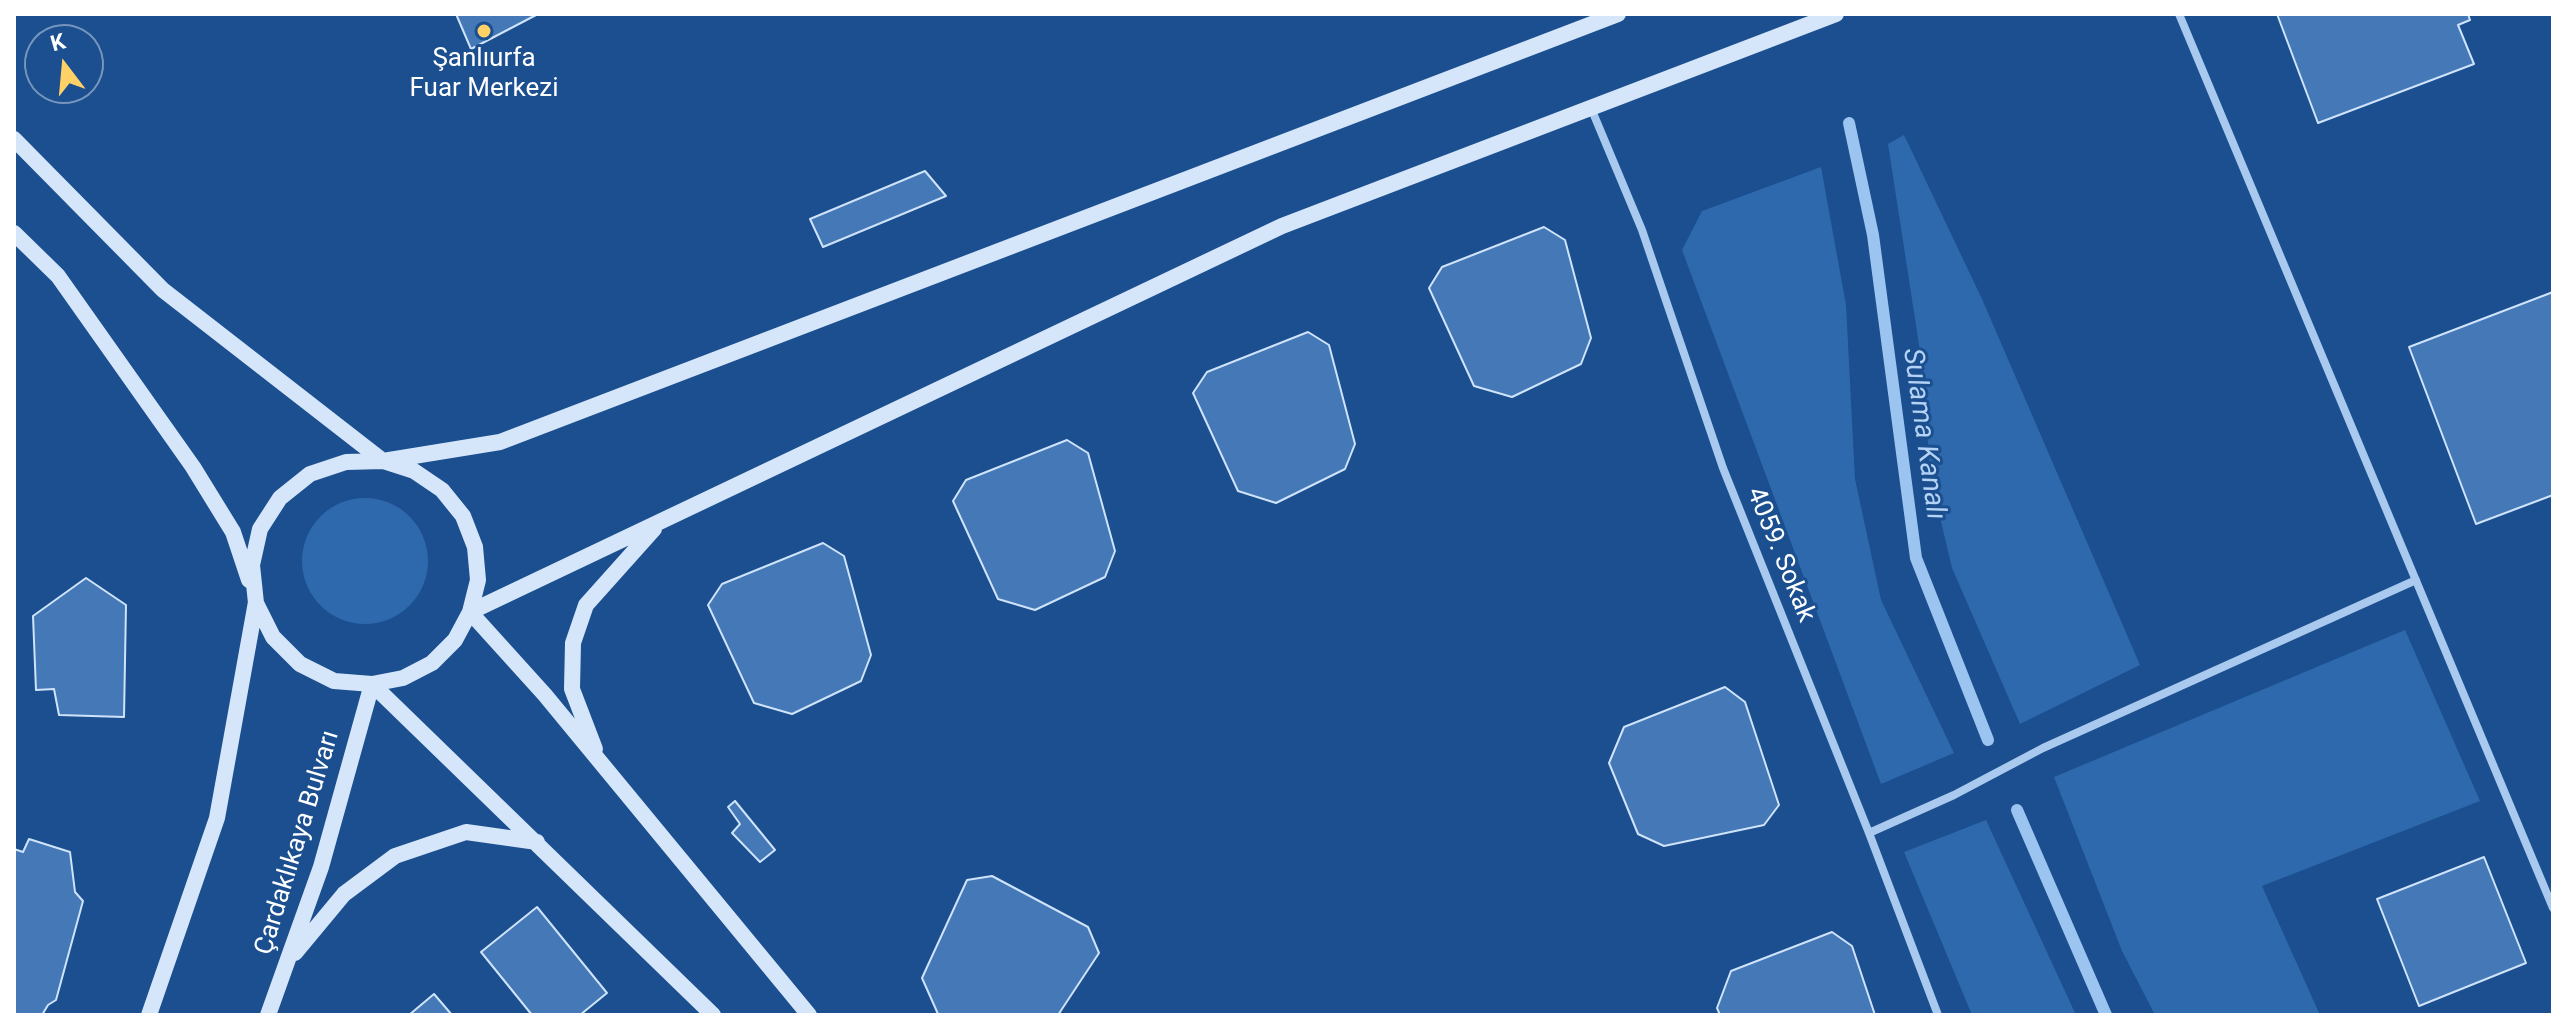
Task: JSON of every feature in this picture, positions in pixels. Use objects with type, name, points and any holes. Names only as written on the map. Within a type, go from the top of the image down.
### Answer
[{"type":"main road","points":[[149,1015],[217,818],[256,603],[252,565],[260,529],[280,498],[310,474],[346,462],[383,461],[500,442],[1618,14]]},
{"type":"main road","points":[[470,612],[1282,226],[1836,14]]},
{"type":"main road","points":[[14,139],[163,290],[383,461],[414,471],[442,490],[463,516],[475,547],[478,580],[470,612],[455,640],[432,663],[403,678],[372,684],[334,681],[300,664],[273,637],[256,603],[233,532],[193,467],[58,276],[14,233]]},
{"type":"main road","points":[[600,762],[572,689],[573,643],[586,605],[660,523]]},
{"type":"main road","points":[[470,612],[545,695],[809,1015]]},
{"type":"main road","points":[[372,684],[713,1015]]},
{"type":"main road","name":"Çardaklıkaya Bulvarı","points":[[268,1015],[321,867],[372,684]]},
{"type":"main road","points":[[286,963],[344,894],[395,856],[466,832],[537,842]]},
{"type":"street","points":[[2179,14],[2553,908]]},
{"type":"street","name":"4059. Sokak","points":[[1591,108],[1642,230],[1723,468],[1938,1015]]},
{"type":"street","points":[[1869,833],[1954,795],[2043,748],[2416,580]]},
{"type":"shaded area","points":[[1904,135],[1982,299],[2140,665],[2020,724],[1952,568],[1930,475],[1924,377],[1888,144]]},
{"type":"shaded area","points":[[1821,167],[1846,305],[1855,479],[1881,600],[1954,753],[1881,784],[1682,250],[1702,211]]},
{"type":"shaded area","points":[[365,498],[389,503],[410,516],[423,537],[428,561],[423,585],[410,606],[389,619],[365,624],[341,619],[320,606],[307,585],[302,561],[307,537],[320,516],[341,503]]},
{"type":"shaded area","points":[[2405,630],[2480,801],[2262,886],[2320,1015],[2155,1015],[2122,951],[2054,777]]},
{"type":"shaded area","points":[[1986,820],[2076,1015],[1972,1015],[1904,852]]},
{"type":"building","name":"Şanlıurfa Fuar Merkezi","points":[[456,14],[538,14],[471,49]]},
{"type":"building","points":[[2277,14],[2468,14],[2470,20],[2458,25],[2474,64],[2318,123]]},
{"type":"building","points":[[925,171],[946,196],[823,247],[810,219]]},
{"type":"building","points":[[1544,227],[1565,240],[1591,338],[1581,364],[1512,397],[1474,386],[1429,288],[1442,267]]},
{"type":"building","points":[[2553,292],[2553,495],[2476,524],[2409,347]]},
{"type":"building","points":[[1308,332],[1329,345],[1355,444],[1345,469],[1276,503],[1238,491],[1193,393],[1207,372]]},
{"type":"building","points":[[1067,440],[1088,453],[1115,551],[1105,577],[1035,610],[998,599],[953,501],[966,480]]},
{"type":"building","points":[[823,543],[844,556],[871,655],[861,681],[792,714],[754,703],[708,605],[722,584]]},
{"type":"building","points":[[86,578],[126,605],[124,717],[59,715],[54,689],[36,690],[33,616]]},
{"type":"building","points":[[1725,687],[1745,702],[1779,805],[1764,825],[1664,846],[1638,834],[1609,763],[1624,727]]},
{"type":"building","points":[[735,801],[775,850],[760,862],[732,833],[740,824],[728,807]]},
{"type":"building","points":[[29,839],[70,852],[75,892],[83,901],[56,1000],[48,1005],[42,1015],[14,1015],[14,849],[23,852]]},
{"type":"building","points":[[2484,857],[2526,963],[2419,1006],[2377,899]]},
{"type":"building","points":[[992,876],[1088,927],[1099,953],[1058,1015],[938,1014],[922,978],[967,880]]},
{"type":"building","points":[[537,907],[607,993],[580,1015],[532,1015],[481,952]]},
{"type":"building","points":[[1832,932],[1852,946],[1875,1015],[1720,1015],[1717,1008],[1731,971]]},
{"type":"building","points":[[434,994],[452,1015],[409,1015]]},
{"type":"waterway","name":"Sulama Kanalı","points":[[1849,123],[1873,235],[1916,558],[1988,740]]},
{"type":"waterway","name":"Sulama Kanalı","points":[[2017,810],[2106,1015]]},
{"type":"place","name":"Şanlıurfa Fuar Merkezi","points":[[484,31]]}]
